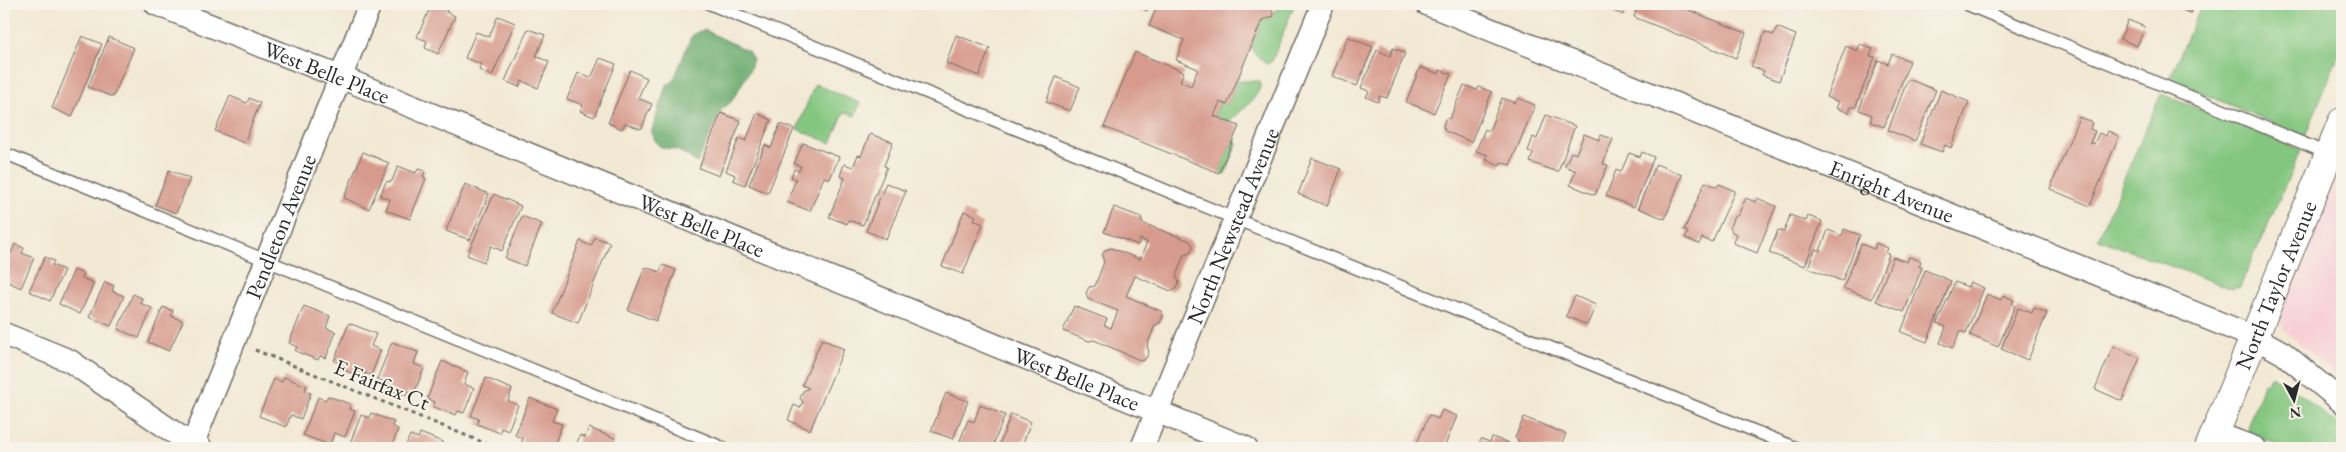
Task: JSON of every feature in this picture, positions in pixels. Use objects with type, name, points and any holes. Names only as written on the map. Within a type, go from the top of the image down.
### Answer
[{"type":"street","name":"West Belle Place","points":[[156,4],[340,77],[1246,448]]},
{"type":"street","name":"Pendleton Avenue","points":[[194,447],[370,4]]},
{"type":"street","name":"North Newstead Avenue","points":[[1142,448],[1323,4]]},
{"type":"street","name":"Enright Avenue","points":[[1427,4],[2254,337],[2283,353],[2342,402]]},
{"type":"street","name":"North Taylor Avenue","points":[[2212,440],[2342,122]]},
{"type":"street","points":[[4,334],[70,361],[194,447]]},
{"type":"street","points":[[2212,440],[2255,448]]},
{"type":"lane","points":[[710,4],[1796,448]]},
{"type":"lane","points":[[1966,4],[2329,154]]},
{"type":"lane","points":[[4,152],[724,448]]},
{"type":"path","name":"E Fairfax Ct","points":[[255,350],[497,448]]},
{"type":"shaded area","points":[[2342,160],[2342,380],[2284,330],[2279,320],[2282,307]]},
{"type":"green space","points":[[1294,4],[1293,8],[1272,61],[1267,64],[1255,54],[1251,47],[1262,20],[1273,16],[1272,12]]},
{"type":"green space","points":[[2202,4],[2342,4],[2342,47],[2305,136],[2169,80]]},
{"type":"green space","points":[[705,30],[748,51],[753,59],[749,72],[731,102],[721,110],[697,163],[679,151],[663,148],[658,145],[651,133],[666,85],[673,82],[691,37],[697,32]]},
{"type":"green space","points":[[1237,81],[1260,81],[1260,87],[1249,104],[1228,122],[1214,116],[1220,102],[1227,105]]},
{"type":"green space","points":[[815,84],[860,103],[855,116],[844,112],[831,143],[797,129]]},
{"type":"green space","points":[[2161,94],[2301,150],[2240,287],[2232,289],[2098,239]]},
{"type":"green space","points":[[1234,137],[1237,144],[1225,175],[1219,173]]},
{"type":"green space","points":[[2271,376],[2302,395],[2342,429],[2342,448],[2286,448],[2248,433],[2249,422],[2264,382],[2267,383]]},
{"type":"building","points":[[432,4],[450,4],[446,12],[455,16],[438,54],[425,48],[427,41],[417,37]]},
{"type":"building","points":[[1130,4],[1150,4],[1147,11]]},
{"type":"building","points":[[1158,4],[1269,4],[1274,16],[1262,20],[1227,105],[1220,102],[1214,116],[1239,126],[1219,173],[1104,127],[1135,52],[1184,72],[1180,81],[1191,86],[1198,69],[1176,60],[1184,40],[1149,26]]},
{"type":"building","points":[[1595,4],[1628,4],[1623,15]]},
{"type":"building","points":[[1639,4],[1674,4],[1746,33],[1736,58],[1634,17]]},
{"type":"building","points":[[2167,4],[2194,4],[2190,13]]},
{"type":"building","points":[[498,16],[515,23],[492,76],[479,70],[481,64],[465,58],[476,32],[489,37]]},
{"type":"building","points":[[2128,20],[2145,27],[2137,46],[2120,39]]},
{"type":"building","points":[[1777,27],[1796,35],[1779,81],[1762,75],[1764,71],[1751,66],[1765,32],[1773,35]]},
{"type":"building","points":[[528,29],[545,35],[536,56],[549,62],[538,88],[522,81],[519,87],[505,81]]},
{"type":"building","points":[[956,35],[990,48],[979,76],[946,63]]},
{"type":"building","points":[[82,36],[102,44],[72,117],[52,108]]},
{"type":"building","points":[[109,37],[134,48],[113,97],[88,87]]},
{"type":"building","points":[[1348,37],[1373,47],[1357,86],[1332,76]]},
{"type":"building","points":[[1860,44],[1873,49],[1870,56],[1875,57],[1855,108],[1851,106],[1849,113],[1836,108],[1839,102],[1826,97],[1846,46],[1857,51]]},
{"type":"building","points":[[1393,48],[1405,53],[1387,98],[1380,96],[1378,102],[1366,97],[1369,91],[1361,88],[1377,50],[1390,56]]},
{"type":"building","points":[[1892,54],[1910,61],[1884,127],[1870,122],[1872,115],[1859,110],[1878,60],[1888,64]]},
{"type":"building","points":[[600,58],[616,64],[594,117],[580,111],[583,105],[567,99],[578,73],[591,78]]},
{"type":"building","points":[[1420,67],[1439,74],[1440,70],[1451,74],[1434,113],[1406,102]]},
{"type":"building","points":[[630,70],[647,78],[638,98],[652,104],[641,129],[625,123],[622,129],[608,123]]},
{"type":"building","points":[[1056,77],[1080,87],[1070,111],[1046,102]]},
{"type":"building","points":[[1908,79],[1936,90],[1915,141],[1888,130]]},
{"type":"building","points":[[1464,85],[1477,90],[1479,87],[1492,92],[1471,142],[1445,131],[1443,126],[1445,119],[1450,118]]},
{"type":"building","points":[[1941,90],[1969,102],[1951,148],[1945,145],[1942,152],[1920,144]]},
{"type":"building","points":[[230,96],[247,103],[249,98],[260,103],[244,143],[215,131]]},
{"type":"building","points":[[1502,98],[1515,103],[1518,98],[1535,105],[1510,165],[1501,162],[1500,166],[1486,160],[1488,155],[1476,151],[1485,129],[1489,131]]},
{"type":"building","points":[[721,113],[741,121],[719,176],[699,168]]},
{"type":"building","points":[[757,113],[771,120],[745,185],[733,180],[735,175],[726,171],[739,138],[746,141]]},
{"type":"building","points":[[1546,115],[1575,126],[1558,172],[1530,162],[1533,153],[1528,151],[1533,137],[1537,139]]},
{"type":"building","points":[[2079,117],[2092,122],[2090,129],[2095,131],[2090,143],[2094,144],[2099,133],[2106,136],[2108,131],[2119,136],[2090,206],[2050,189]]},
{"type":"building","points":[[780,124],[794,129],[768,193],[749,185],[765,145],[771,148]]},
{"type":"building","points":[[870,134],[893,142],[884,166],[887,167],[863,225],[848,220],[847,224],[829,217],[845,178],[840,176],[844,164],[853,167],[858,155],[861,156]]},
{"type":"building","points":[[1584,134],[1599,140],[1601,135],[1613,139],[1603,164],[1608,165],[1595,195],[1570,185],[1576,171],[1565,166],[1571,152],[1576,154]]},
{"type":"building","points":[[803,143],[839,157],[830,179],[824,177],[810,211],[787,202],[796,179],[791,177],[794,169],[799,171],[801,166],[794,164]]},
{"type":"building","points":[[363,152],[389,163],[369,209],[344,198]]},
{"type":"building","points":[[1642,152],[1654,157],[1634,207],[1606,196],[1616,170],[1621,172],[1629,153],[1640,157]]},
{"type":"building","points":[[1312,158],[1341,169],[1327,206],[1298,194]]},
{"type":"building","points":[[1656,164],[1682,175],[1665,219],[1638,208]]},
{"type":"building","points":[[398,166],[416,173],[418,169],[425,171],[423,177],[426,178],[410,219],[386,210],[390,199],[380,196],[386,182],[392,181]]},
{"type":"building","points":[[169,170],[190,179],[176,213],[155,205]]},
{"type":"building","points":[[1705,182],[1717,187],[1719,184],[1735,191],[1712,242],[1702,238],[1699,244],[1685,238],[1688,232],[1684,230]]},
{"type":"building","points":[[886,183],[906,191],[886,239],[866,231]]},
{"type":"building","points":[[465,184],[489,194],[470,240],[446,231]]},
{"type":"building","points":[[494,194],[521,206],[502,251],[491,246],[484,262],[467,255]]},
{"type":"building","points":[[1746,198],[1755,202],[1757,198],[1776,206],[1757,253],[1733,243],[1736,234],[1732,232],[1730,227],[1733,218],[1738,215]]},
{"type":"building","points":[[1114,207],[1141,217],[1142,223],[1190,241],[1193,246],[1190,253],[1184,255],[1176,276],[1179,282],[1176,288],[1171,291],[1135,276],[1126,296],[1161,311],[1163,316],[1160,323],[1155,325],[1147,346],[1149,352],[1142,361],[1094,340],[1089,341],[1063,331],[1074,306],[1107,319],[1104,325],[1111,328],[1118,311],[1088,299],[1086,293],[1089,287],[1095,286],[1104,262],[1102,256],[1105,250],[1111,248],[1140,259],[1147,242],[1140,239],[1138,245],[1104,232]]},
{"type":"building","points":[[964,211],[976,216],[974,220],[983,224],[963,274],[942,266]]},
{"type":"building","points":[[1790,215],[1806,221],[1808,216],[1822,221],[1805,266],[1769,253],[1778,230],[1784,232]]},
{"type":"building","points":[[522,216],[542,224],[525,266],[505,258]]},
{"type":"building","points":[[1844,229],[1860,235],[1842,281],[1808,268],[1815,249],[1820,251],[1828,230],[1842,236]]},
{"type":"building","points":[[595,237],[610,243],[578,323],[552,313],[580,241],[591,246]]},
{"type":"building","points":[[1876,243],[1888,248],[1886,253],[1889,254],[1872,299],[1843,288],[1861,244],[1874,249]]},
{"type":"building","points":[[15,244],[24,248],[22,253],[34,258],[21,288],[4,280],[4,269]]},
{"type":"building","points":[[45,257],[54,261],[52,265],[64,270],[50,301],[29,291]]},
{"type":"building","points":[[1893,257],[1907,262],[1909,257],[1921,261],[1919,266],[1922,268],[1904,312],[1876,301]]},
{"type":"building","points":[[663,265],[676,270],[656,321],[628,310],[645,267],[660,272]]},
{"type":"building","points":[[74,270],[84,274],[82,278],[94,283],[80,314],[59,304]]},
{"type":"building","points":[[1925,270],[1951,281],[1927,342],[1901,332]]},
{"type":"building","points":[[105,282],[114,286],[112,291],[124,296],[111,326],[89,317]]},
{"type":"building","points":[[1955,282],[1968,287],[1970,282],[1984,288],[1966,333],[1960,331],[1953,348],[1940,343],[1946,327],[1937,323]]},
{"type":"building","points":[[133,294],[142,298],[140,303],[152,308],[139,338],[118,329]]},
{"type":"building","points":[[1987,294],[2001,300],[2003,295],[2014,300],[2012,304],[2015,306],[1998,347],[1970,335]]},
{"type":"building","points":[[1575,296],[1596,305],[1587,325],[1566,316]]},
{"type":"building","points":[[304,306],[330,316],[326,328],[336,332],[326,358],[320,356],[318,360],[295,351],[297,347],[289,343]]},
{"type":"building","points":[[163,307],[173,311],[171,316],[183,321],[169,351],[148,342]]},
{"type":"building","points":[[2018,308],[2032,313],[2034,308],[2047,313],[2028,360],[2001,349]]},
{"type":"building","points":[[349,323],[376,334],[371,346],[381,350],[371,375],[365,373],[363,377],[340,369],[342,364],[334,361]]},
{"type":"building","points":[[822,339],[844,349],[810,430],[788,420],[794,405],[800,408],[803,402],[800,398],[803,391],[809,388],[802,385]]},
{"type":"building","points":[[392,342],[418,352],[414,364],[424,368],[414,394],[408,391],[406,396],[383,387],[385,382],[377,379]]},
{"type":"building","points":[[2113,346],[2140,358],[2122,401],[2095,389]]},
{"type":"building","points":[[442,361],[468,372],[464,384],[474,388],[464,413],[458,411],[456,415],[433,407],[435,402],[427,399]]},
{"type":"building","points":[[284,377],[307,386],[305,391],[311,393],[301,419],[291,415],[286,427],[259,416],[274,379],[282,382]]},
{"type":"building","points":[[486,378],[512,389],[508,401],[518,405],[508,431],[501,428],[500,433],[477,424],[479,419],[471,416]]},
{"type":"building","points":[[946,393],[968,401],[953,439],[931,431]]},
{"type":"building","points":[[328,396],[350,404],[349,409],[355,411],[345,437],[334,433],[330,445],[303,435],[318,397],[325,400]]},
{"type":"building","points":[[530,398],[557,409],[552,421],[562,424],[553,448],[534,448],[521,443],[523,439],[515,435]]},
{"type":"building","points":[[980,405],[1005,415],[992,448],[957,448],[968,420],[974,422]]},
{"type":"building","points":[[1442,410],[1457,416],[1444,448],[1415,448],[1429,415],[1438,419]]},
{"type":"building","points":[[371,413],[394,422],[392,426],[398,429],[391,448],[348,448],[361,415],[369,418]]},
{"type":"building","points":[[1011,414],[1031,422],[1021,448],[998,448]]},
{"type":"building","points":[[1524,417],[1566,434],[1560,448],[1516,448],[1519,440],[1515,438]]},
{"type":"building","points":[[589,428],[615,438],[611,448],[575,448],[580,435],[585,437]]},
{"type":"building","points":[[420,433],[443,442],[441,446],[445,448],[405,448],[410,435],[418,438]]},
{"type":"building","points":[[1492,437],[1509,443],[1507,448],[1477,448],[1481,439],[1490,442]]}]
